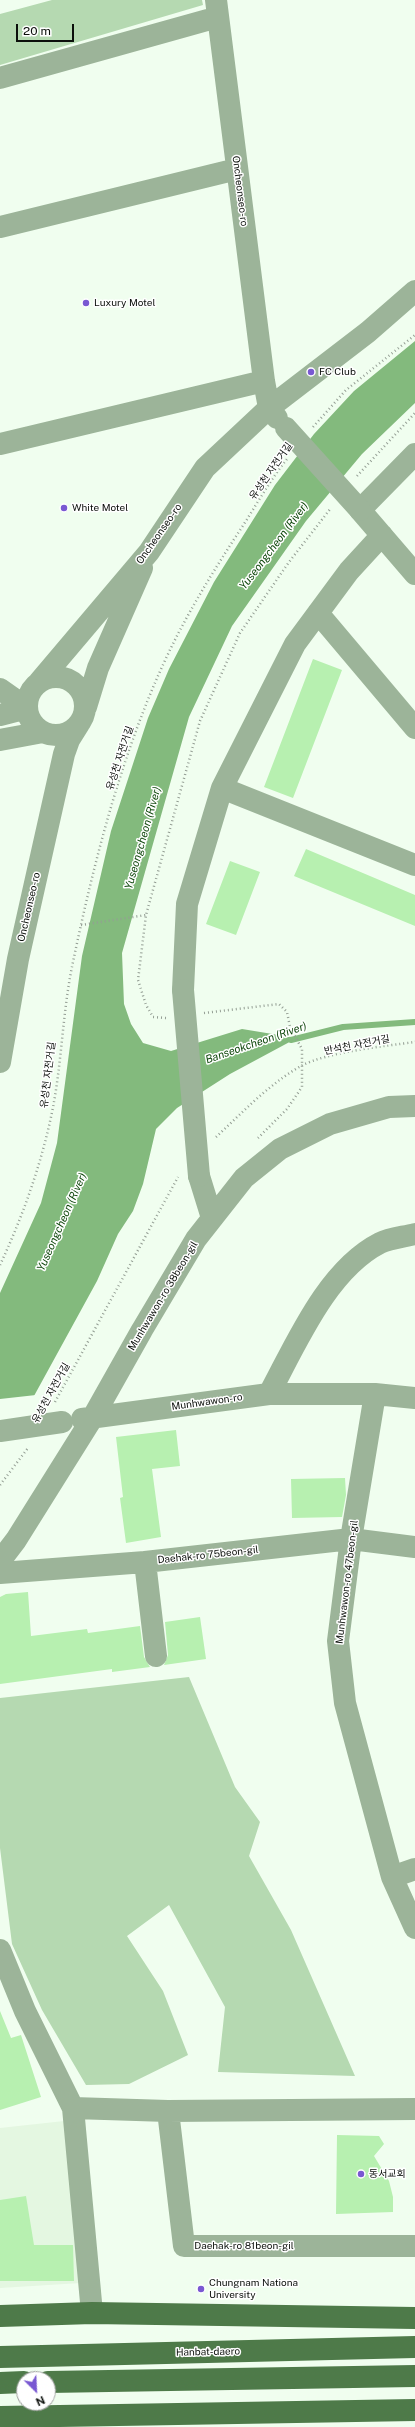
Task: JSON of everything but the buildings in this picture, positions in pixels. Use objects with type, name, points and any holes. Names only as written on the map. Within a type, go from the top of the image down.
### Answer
[{"type":"main road","points":[[0,2316],[92,2313],[415,2318]]},
{"type":"main road","name":"Hanbat-daero","points":[[0,2357],[415,2348]]},
{"type":"main road","points":[[56,2382],[415,2376]]},
{"type":"main road","points":[[0,2383],[16,2382]]},
{"type":"main road","points":[[2,2417],[415,2410]]},
{"type":"street","points":[[0,78],[217,9]]},
{"type":"street","name":"Oncheonseo-ro","points":[[217,9],[264,381],[269,408],[415,574]]},
{"type":"street","points":[[0,228],[238,169]]},
{"type":"street","name":"Oncheonseo-ro","points":[[39,682],[149,552],[205,468],[269,408],[368,332],[415,291]]},
{"type":"street","points":[[0,444],[264,381]]},
{"type":"street","points":[[360,510],[415,454]]},
{"type":"street","points":[[212,1218],[189,1176],[183,990],[187,904],[222,788],[295,644],[350,571],[382,535]]},
{"type":"street","name":"Oncheonseo-ro","points":[[0,1062],[9,960],[64,754],[69,740],[82,715],[98,668],[133,593],[149,552]]},
{"type":"street","points":[[318,613],[415,728]]},
{"type":"street","points":[[0,740],[48,733],[63,734],[82,715],[81,689],[66,678],[48,678],[39,682],[30,694],[27,708]]},
{"type":"street","points":[[0,689],[27,708],[35,726],[60,742],[64,754]]},
{"type":"street","points":[[0,715],[27,708]]},
{"type":"street","points":[[222,788],[415,865]]},
{"type":"street","name":"Munhwawon-ro 38beon-gil","points":[[0,1561],[16,1540],[93,1417],[171,1279],[212,1218],[244,1178],[280,1149],[330,1124],[389,1107],[415,1106]]},
{"type":"street","points":[[269,1394],[318,1306],[336,1281],[360,1255],[381,1243],[415,1234]]},
{"type":"street","name":"Munhwawon-ro","points":[[0,1431],[58,1413],[93,1417],[269,1394],[375,1394],[415,1398]]},
{"type":"street","name":"Munhwawon-ro 47beon-gil","points":[[375,1394],[351,1539],[338,1641],[345,1703],[392,1877],[415,1928]]},
{"type":"street","name":"Daehak-ro 75beon-gil","points":[[0,1573],[145,1562],[351,1539],[415,1547]]},
{"type":"street","points":[[145,1562],[156,1656]]},
{"type":"street","points":[[392,1877],[415,1869]]},
{"type":"street","points":[[0,1950],[25,2011],[73,2108],[92,2313]]},
{"type":"street","points":[[73,2108],[168,2111],[415,2108]]},
{"type":"street","name":"Daehak-ro 81beon-gil","points":[[168,2111],[184,2246],[415,2246]]},
{"type":"path","points":[[310,430],[346,390],[415,335]]},
{"type":"path","points":[[351,482],[415,413]]},
{"type":"path","name":"유성천 자전거길","points":[[0,1265],[19,1223],[36,1172],[51,1116],[62,1027],[83,925],[105,831],[133,741],[154,686],[179,633],[209,578],[292,453]]},
{"type":"path","points":[[83,925],[146,915],[200,721],[234,646],[240,633],[289,562],[332,506]]},
{"type":"path","points":[[212,1141],[268,1088],[302,1066],[302,1049],[290,1027]]},
{"type":"path","name":"반석천 자전거길","points":[[302,1066],[371,1048],[415,1042]]},
{"type":"path","name":"유성천 자전거길","points":[[58,1413],[189,1176]]},
{"type":"path","points":[[0,1485],[32,1443]]},
{"type":"shaded area","points":[[52,0],[202,0],[203,5],[0,65],[0,14]]},
{"type":"shaded area","points":[[189,1677],[235,1787],[260,1822],[249,1856],[291,1930],[355,2076],[218,2072],[225,2007],[169,1905],[127,1936],[163,1991],[188,2055],[129,2084],[86,2085],[42,2010],[12,1944],[0,1848],[0,1698]]},
{"type":"shaded area","points":[[64,2121],[81,2283],[0,2288],[0,2128]]},
{"type":"water","name":"Yuseongcheon (River)","points":[[415,341],[415,403],[362,454],[306,521],[232,626],[189,717],[122,953],[124,1004],[131,1024],[143,1043],[171,1051],[242,1029],[297,1038],[230,1074],[177,1108],[156,1129],[143,1184],[133,1211],[118,1234],[97,1281],[0,1458],[0,1293],[41,1203],[57,1143],[82,956],[111,831],[148,718],[169,669],[214,582],[275,485],[314,434],[354,391]]},
{"type":"pier","points":[[36,1395],[2,1459],[0,1460],[0,1399]]},
{"type":"waterway","name":"Banseokcheon (River)","points":[[291,1040],[343,1027],[415,1022]]},
{"type":"place","name":"Luxury Motel","points":[[86,303]]},
{"type":"place","name":"FC Club","points":[[311,372]]},
{"type":"place","name":"White Motel","points":[[64,508]]},
{"type":"place","name":"동서교회","points":[[361,2174]]},
{"type":"place","name":"Chungnam Nationa University","points":[[201,2289]]}]
